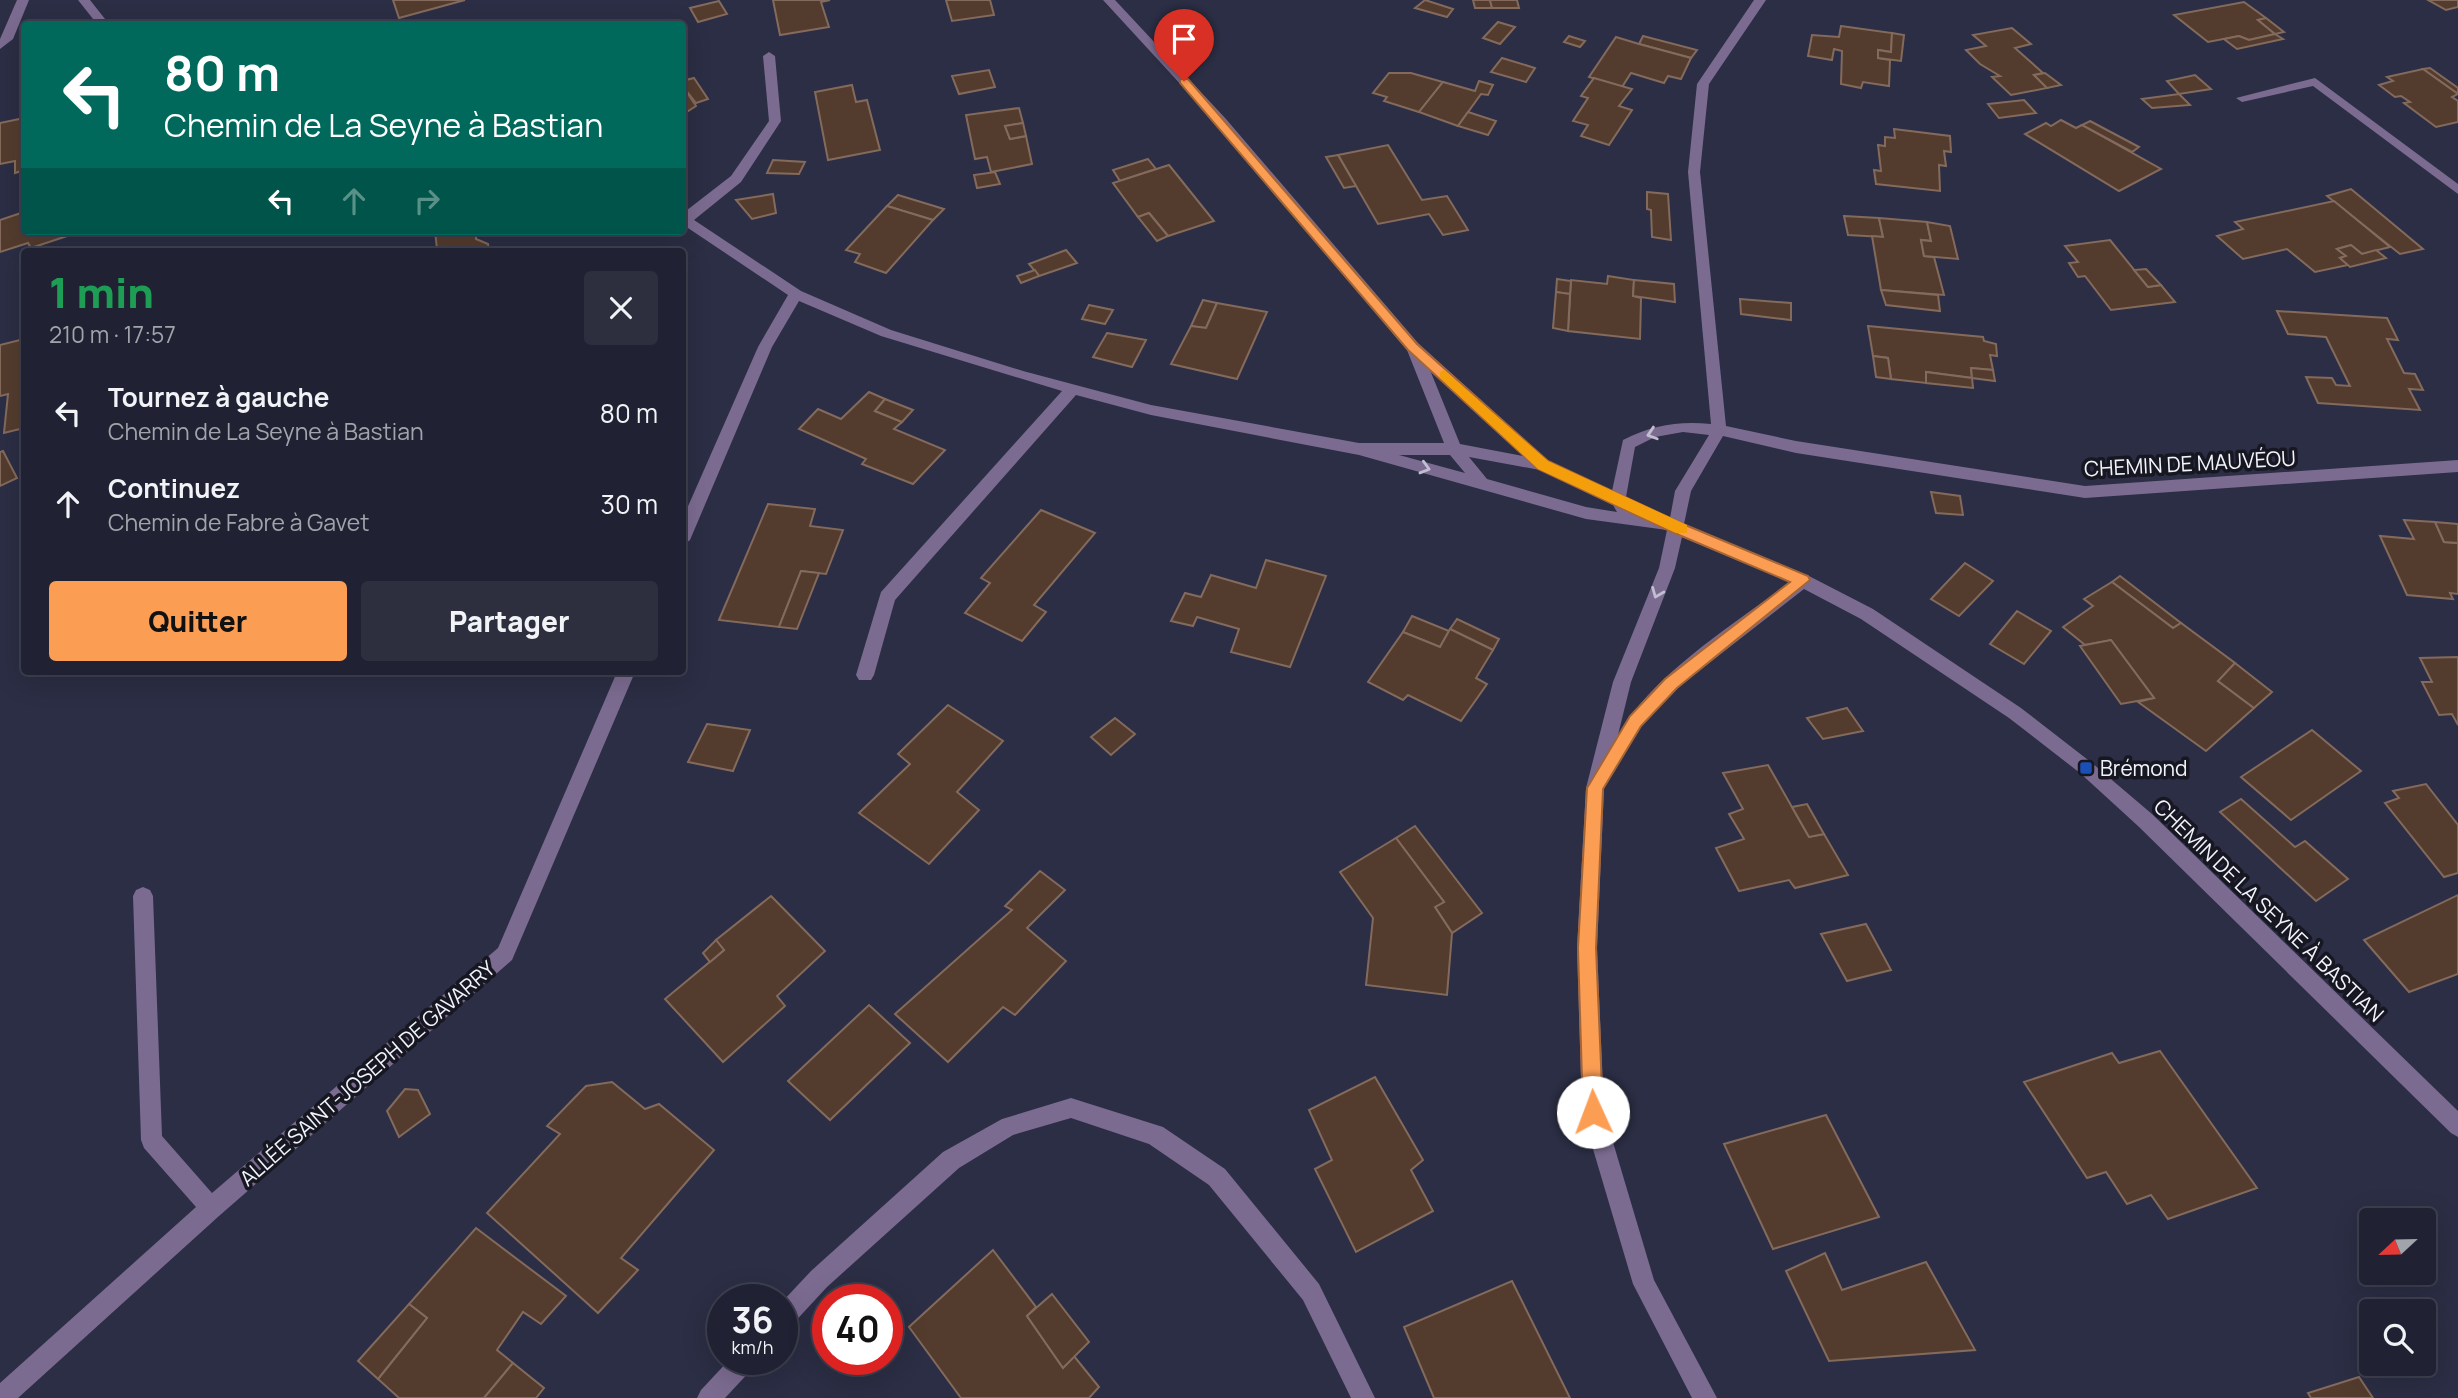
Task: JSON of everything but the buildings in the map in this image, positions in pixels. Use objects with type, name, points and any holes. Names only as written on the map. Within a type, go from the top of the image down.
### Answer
[{"type":"street","points":[[0,45],[7,39],[23,0]]},
{"type":"street","points":[[84,0],[101,21]]},
{"type":"street","points":[[1109,0],[1222,122],[1413,347],[1543,465]]},
{"type":"street","points":[[1705,1398],[1644,1284],[1593,1112],[1587,948],[1595,788],[1622,682],[1667,568],[1678,528],[1683,491],[1719,430],[1694,172],[1703,84],[1760,0]]},
{"type":"street","points":[[686,217],[736,179],[775,121],[769,56]]},
{"type":"street","points":[[2242,98],[2315,82],[2458,190]]},
{"type":"street","name":"CHEMIN DE LA SEYNE À BASTIAN","points":[[686,220],[796,294],[886,332],[1150,410],[1359,449],[1586,513],[1678,528]]},
{"type":"street","points":[[686,531],[765,347],[796,294]]},
{"type":"street","points":[[1413,347],[1454,449],[1483,485]]},
{"type":"street","points":[[865,676],[887,597],[1073,389]]},
{"type":"street","points":[[1633,520],[1618,499],[1628,444],[1652,432],[1683,427],[1719,430]]},
{"type":"street","name":"CHEMIN DE MAUVÉOU","points":[[1719,430],[1796,447],[2085,492],[2458,466]]},
{"type":"street","name":"CHEMIN DE LA SEYNE À BASTIAN","points":[[1359,449],[1454,449],[1543,465],[1678,528],[1803,580],[1867,614],[1934,656],[2086,768],[2145,820],[2458,1126]]},
{"type":"street","points":[[1595,788],[1635,721],[1671,683],[1803,580]]},
{"type":"street","name":"ALLÉE SAINT-JOSEPH DE GAVARRY","points":[[1,1398],[211,1208],[505,954],[625,675]]},
{"type":"street","points":[[143,896],[152,1140],[211,1208]]},
{"type":"street","points":[[798,1302],[951,1160],[1009,1126],[1071,1108],[1155,1135],[1217,1177],[1311,1292],[1363,1398]]},
{"type":"street","points":[[709,1398],[731,1375]]},
{"type":"slow traffic","points":[[1444,375],[1543,465],[1681,529]]},
{"type":"place","name":"Brémond","points":[[2086,768]]},
{"type":"route","points":[[1184,81],[1413,347],[1543,465],[1678,528],[1803,580],[1671,683],[1635,721],[1595,788],[1587,948],[1593,1112]]}]
